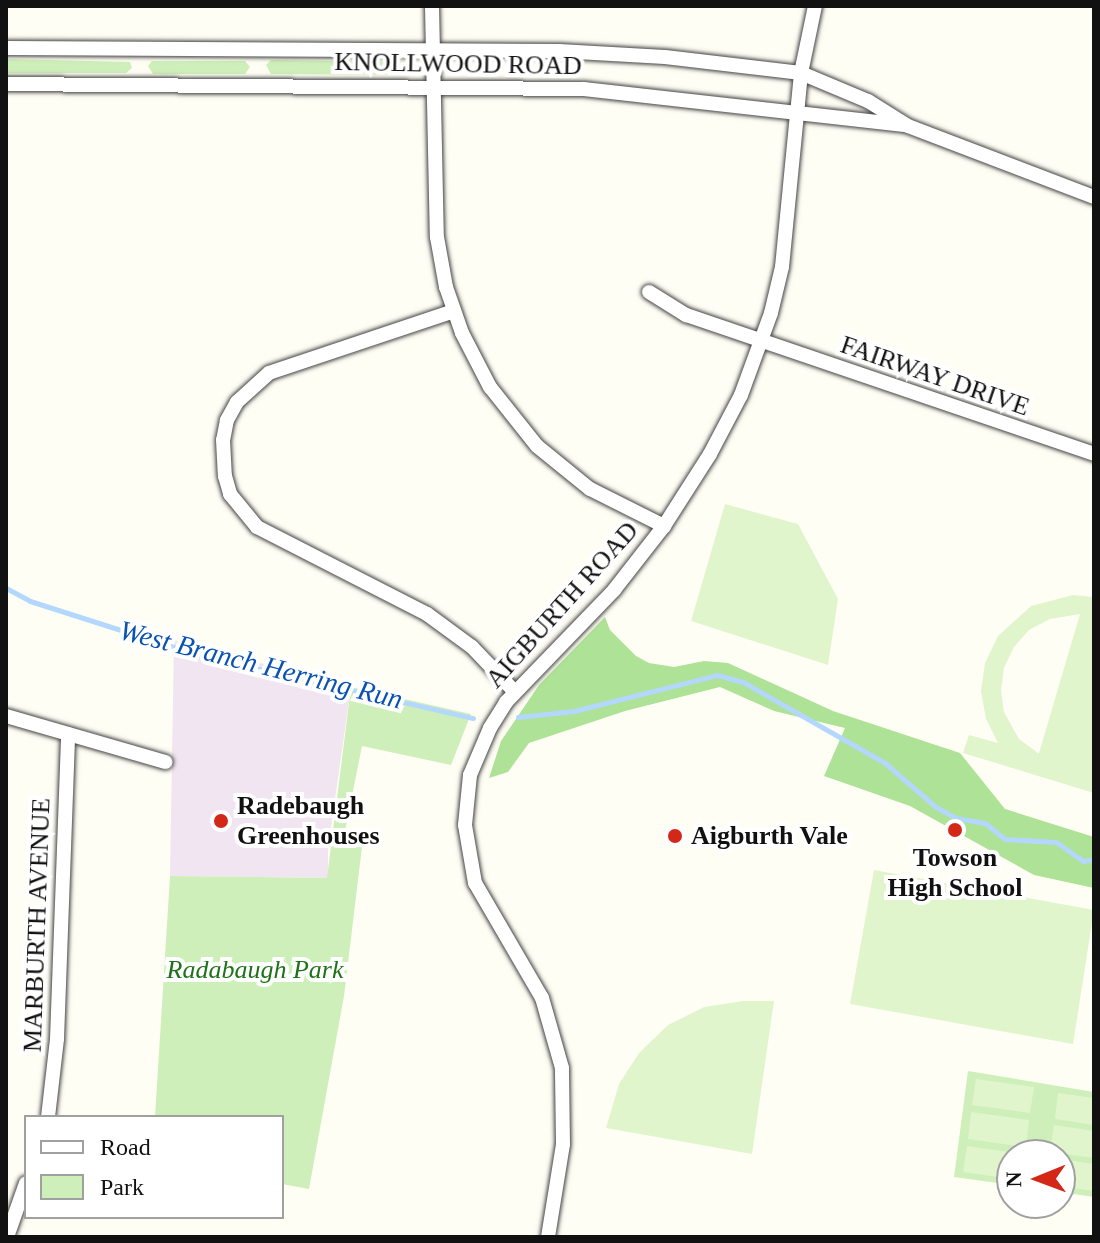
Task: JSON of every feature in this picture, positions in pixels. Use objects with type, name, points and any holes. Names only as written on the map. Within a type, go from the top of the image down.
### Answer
[{"type":"street","points":[[432,6],[437,237],[454,311],[490,387],[537,446],[590,489],[664,526]]},
{"type":"street","name":"AIGBURTH ROAD","points":[[548,1237],[565,1125],[561,1060],[538,991],[475,883],[465,825],[467,791],[474,761],[498,713],[614,590],[664,526],[727,424],[762,341],[782,267],[801,73],[815,6]]},
{"type":"street","name":"KNOLLWOOD ROAD","points":[[6,48],[433,49],[609,53],[801,73],[868,101],[908,126],[1094,197]]},
{"type":"street","name":"KNOLLWOOD ROAD","points":[[6,84],[584,89],[798,111],[908,126]]},
{"type":"street","name":"FAIRWAY DRIVE","points":[[649,292],[686,315],[1094,454]]},
{"type":"street","points":[[454,311],[269,373],[237,402],[227,420],[223,440],[225,476],[230,494],[257,527],[290,547],[427,614],[472,647],[515,692]]},
{"type":"street","points":[[6,716],[165,762]]},
{"type":"street","name":"MARBURTH AVENUE","points":[[48,1115],[57,1039],[68,734]]},
{"type":"street","points":[[7,1237],[24,1189]]},
{"type":"shaded area","points":[[174,640],[351,687],[328,848],[328,878],[170,876]]},
{"type":"green space","points":[[6,59],[130,62],[132,68],[126,73],[6,73]]},
{"type":"green space","points":[[271,60],[415,62],[419,68],[414,75],[271,74],[266,65]]},
{"type":"green space","points":[[152,61],[245,61],[250,67],[245,74],[153,74],[148,66]]},
{"type":"green space","points":[[725,504],[798,524],[838,599],[828,665],[691,621]]},
{"type":"green space","points":[[1073,595],[1094,597],[1094,793],[963,753],[969,735],[998,743],[986,719],[981,691],[985,663],[998,636],[1031,606]],"holes":[[[1080,614],[1039,753],[1019,739],[1004,712],[1001,690],[1004,668],[1014,647],[1029,630],[1050,619]]]},
{"type":"green space","points":[[605,617],[610,630],[636,656],[649,663],[674,667],[704,661],[728,663],[833,711],[960,753],[1005,809],[1094,837],[1094,888],[1034,875],[910,806],[824,776],[845,728],[774,711],[720,687],[625,711],[529,743],[508,772],[489,778],[501,741],[539,685]]},
{"type":"green space","name":"Radabaugh Park","points":[[351,687],[471,714],[451,765],[362,746],[343,841],[362,847],[344,996],[309,1189],[284,1184],[284,1115],[155,1115],[170,876],[327,878]]},
{"type":"green space","points":[[874,870],[1094,910],[1073,1044],[850,1004]]},
{"type":"green space","points":[[743,1001],[774,1001],[752,1154],[606,1128],[619,1084],[639,1053],[668,1025],[704,1007]]},
{"type":"green space","points":[[968,1071],[1094,1092],[1094,1197],[1076,1194],[1076,1139],[996,1139],[996,1183],[954,1177]]},
{"type":"green space","points":[[976,1079],[1034,1087],[1030,1113],[972,1105]]},
{"type":"green space","points":[[1058,1093],[1094,1098],[1094,1125],[1055,1119]]},
{"type":"green space","points":[[971,1112],[1029,1120],[1027,1139],[996,1139],[996,1143],[968,1139]]},
{"type":"green space","points":[[1054,1125],[1094,1131],[1094,1158],[1076,1156],[1076,1139],[1052,1139]]},
{"type":"green space","points":[[967,1146],[996,1150],[996,1177],[963,1172]]},
{"type":"green space","points":[[1076,1161],[1094,1164],[1094,1191],[1076,1188]]},
{"type":"waterway","name":"West Branch Herring Run","points":[[6,588],[30,601],[202,656],[473,718]]},
{"type":"waterway","name":"West Branch Herring Run","points":[[518,717],[574,711],[717,675],[743,682],[885,763],[936,807],[956,818],[985,823],[1005,839],[1056,842],[1083,861],[1094,859]]},
{"type":"place","name":"Radebaugh Greenhouses","points":[[221,821]]},
{"type":"place","name":"Towson High School","points":[[955,830]]},
{"type":"place","name":"Aigburth Vale","points":[[675,836]]}]
